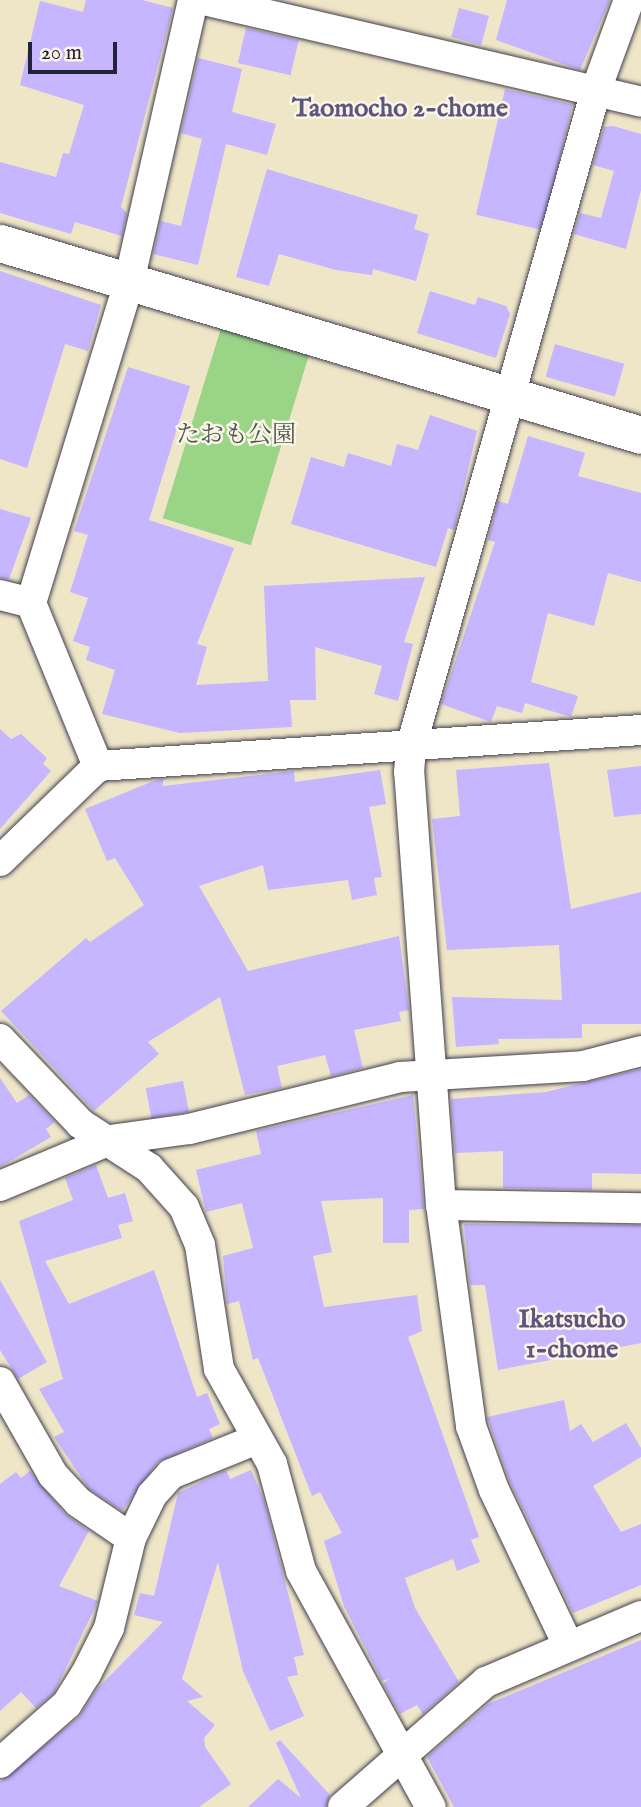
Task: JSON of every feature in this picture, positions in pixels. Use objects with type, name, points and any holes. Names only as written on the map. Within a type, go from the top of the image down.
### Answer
[{"type":"street","points":[[98,766],[31,603],[129,282],[192,0]]},
{"type":"street","points":[[204,0],[641,102]]},
{"type":"street","points":[[568,1645],[494,1490],[471,1426],[441,1205],[435,1072],[411,747],[513,396],[596,90],[629,0]]},
{"type":"street","points":[[0,243],[641,435]]},
{"type":"street","points":[[0,595],[31,603]]},
{"type":"street","points":[[0,861],[98,766],[641,730]]},
{"type":"street","points":[[0,1040],[81,1124],[110,1140],[171,1188],[192,1223],[219,1369],[272,1464],[301,1571],[431,1807]]},
{"type":"street","points":[[0,1186],[110,1140],[189,1129],[435,1072],[583,1066],[641,1051]]},
{"type":"street","points":[[441,1205],[641,1208]]},
{"type":"street","points":[[0,1382],[53,1475],[78,1503],[131,1538]]},
{"type":"street","points":[[0,1763],[67,1704],[86,1674],[109,1628],[131,1538],[171,1474],[257,1439]]},
{"type":"street","points":[[343,1807],[486,1682],[641,1616]]},
{"type":"green space","name":"たおも公園","points":[[221,328],[309,355],[251,545],[163,518]]},
{"type":"building","points":[[86,0],[142,0],[173,8],[121,207],[127,213],[122,236],[75,222],[71,234],[0,213],[0,162],[56,177],[63,153],[69,154],[84,105],[20,85],[40,1],[83,12]]},
{"type":"building","points":[[507,0],[610,0],[580,70],[496,40]]},
{"type":"building","points":[[459,8],[489,16],[481,45],[451,37]]},
{"type":"building","points":[[246,28],[299,40],[291,75],[238,63]]},
{"type":"building","points":[[198,58],[242,69],[232,112],[276,124],[267,155],[226,144],[198,265],[153,254],[161,221],[181,226],[202,139],[181,133]]},
{"type":"building","points":[[505,89],[572,105],[543,230],[476,215]]},
{"type":"building","points":[[613,126],[641,134],[641,190],[626,249],[574,234],[580,213],[601,218],[614,171],[593,165],[604,127]]},
{"type":"building","points":[[267,169],[418,215],[414,229],[429,234],[416,281],[373,269],[372,275],[336,270],[279,254],[269,286],[236,277]]},
{"type":"building","points":[[0,271],[101,305],[88,351],[65,344],[27,468],[0,459]]},
{"type":"building","points":[[430,291],[475,305],[478,297],[506,306],[510,314],[496,358],[417,333]]},
{"type":"building","points":[[555,344],[624,364],[615,397],[546,377]]},
{"type":"building","points":[[128,367],[190,386],[149,520],[234,548],[197,644],[207,647],[196,685],[268,681],[264,586],[425,577],[404,642],[413,644],[398,701],[374,694],[382,666],[315,647],[316,700],[290,700],[292,727],[180,733],[102,714],[115,670],[86,660],[90,647],[73,641],[88,598],[70,592],[88,535],[74,531]]},
{"type":"building","points":[[430,415],[477,431],[454,530],[448,528],[436,567],[291,524],[311,457],[344,467],[348,453],[391,466],[397,444],[418,450]]},
{"type":"building","points":[[528,436],[585,453],[578,476],[641,493],[641,582],[608,573],[594,626],[548,613],[531,682],[578,696],[571,717],[525,703],[522,713],[497,706],[491,722],[441,704],[495,542],[488,540],[498,501],[508,504]]},
{"type":"building","points":[[0,509],[31,518],[9,579],[0,578]]},
{"type":"building","points":[[0,729],[11,739],[21,734],[47,758],[43,764],[51,771],[0,829]]},
{"type":"building","points":[[549,763],[571,909],[641,892],[641,1024],[582,1024],[582,1038],[498,1039],[499,1044],[456,1047],[452,997],[562,1000],[559,945],[447,950],[432,819],[460,816],[456,770]]},
{"type":"building","points":[[641,766],[641,814],[614,817],[607,770]]},
{"type":"building","points":[[380,770],[386,804],[369,807],[382,877],[374,878],[377,895],[352,900],[348,880],[268,890],[263,865],[199,886],[248,971],[399,936],[409,1010],[399,1012],[401,1021],[354,1030],[363,1068],[331,1076],[325,1055],[277,1066],[282,1088],[245,1095],[220,997],[148,1042],[159,1054],[94,1111],[1,1011],[86,938],[90,942],[144,905],[115,858],[107,861],[85,809],[163,779],[163,786],[294,771],[295,782]]},
{"type":"building","points":[[641,1069],[641,1174],[592,1173],[592,1190],[503,1188],[503,1151],[455,1153],[451,1099],[546,1092]]},
{"type":"building","points":[[0,1078],[17,1103],[29,1095],[55,1122],[46,1129],[51,1137],[0,1167]]},
{"type":"building","points":[[183,1081],[189,1111],[152,1119],[146,1088]]},
{"type":"building","points":[[413,1095],[424,1209],[409,1210],[409,1243],[383,1243],[383,1198],[321,1201],[332,1252],[313,1256],[324,1307],[417,1295],[422,1331],[408,1337],[479,1537],[471,1540],[480,1562],[457,1571],[453,1559],[405,1578],[415,1608],[459,1682],[423,1714],[417,1705],[400,1714],[383,1684],[390,1678],[382,1681],[344,1606],[324,1541],[342,1533],[320,1492],[312,1496],[258,1358],[253,1360],[239,1301],[227,1304],[223,1256],[253,1248],[242,1203],[206,1212],[196,1170],[261,1154],[256,1131]]},
{"type":"building","points":[[96,1165],[108,1198],[125,1193],[133,1221],[118,1225],[122,1238],[45,1261],[69,1304],[154,1270],[197,1397],[207,1393],[220,1424],[209,1429],[213,1438],[158,1462],[122,1511],[89,1489],[54,1437],[64,1432],[39,1389],[63,1379],[19,1221],[73,1200],[65,1178]]},
{"type":"building","points":[[464,1224],[641,1225],[641,1343],[498,1370],[485,1285],[470,1285]]},
{"type":"building","points":[[0,1280],[47,1362],[18,1379],[0,1350]]},
{"type":"building","points":[[564,1400],[570,1431],[581,1424],[593,1442],[626,1423],[641,1448],[641,1457],[593,1486],[621,1532],[641,1524],[641,1585],[573,1613],[510,1482],[487,1417]]},
{"type":"building","points":[[226,1470],[230,1479],[251,1470],[264,1500],[304,1655],[294,1657],[298,1675],[287,1677],[304,1716],[270,1731],[243,1671],[218,1562],[182,1679],[203,1697],[187,1701],[215,1725],[204,1738],[205,1747],[231,1784],[199,1807],[0,1807],[0,1782],[79,1717],[98,1688],[163,1622],[134,1615],[140,1593],[154,1596],[178,1493]]},
{"type":"building","points":[[30,1471],[65,1514],[89,1531],[59,1586],[98,1601],[54,1693],[36,1708],[21,1692],[0,1711],[0,1484],[16,1472],[21,1478]]},
{"type":"building","points":[[641,1640],[641,1807],[454,1807],[427,1757],[488,1704]]},
{"type":"building","points":[[280,1740],[330,1795],[326,1807],[248,1807],[278,1779],[301,1798],[276,1743]]},
{"type":"district","name":"Taomocho 2-chome","points":[[400,109]]},
{"type":"district","name":"Ikatsucho 1-chome","points":[[572,1335]]}]
